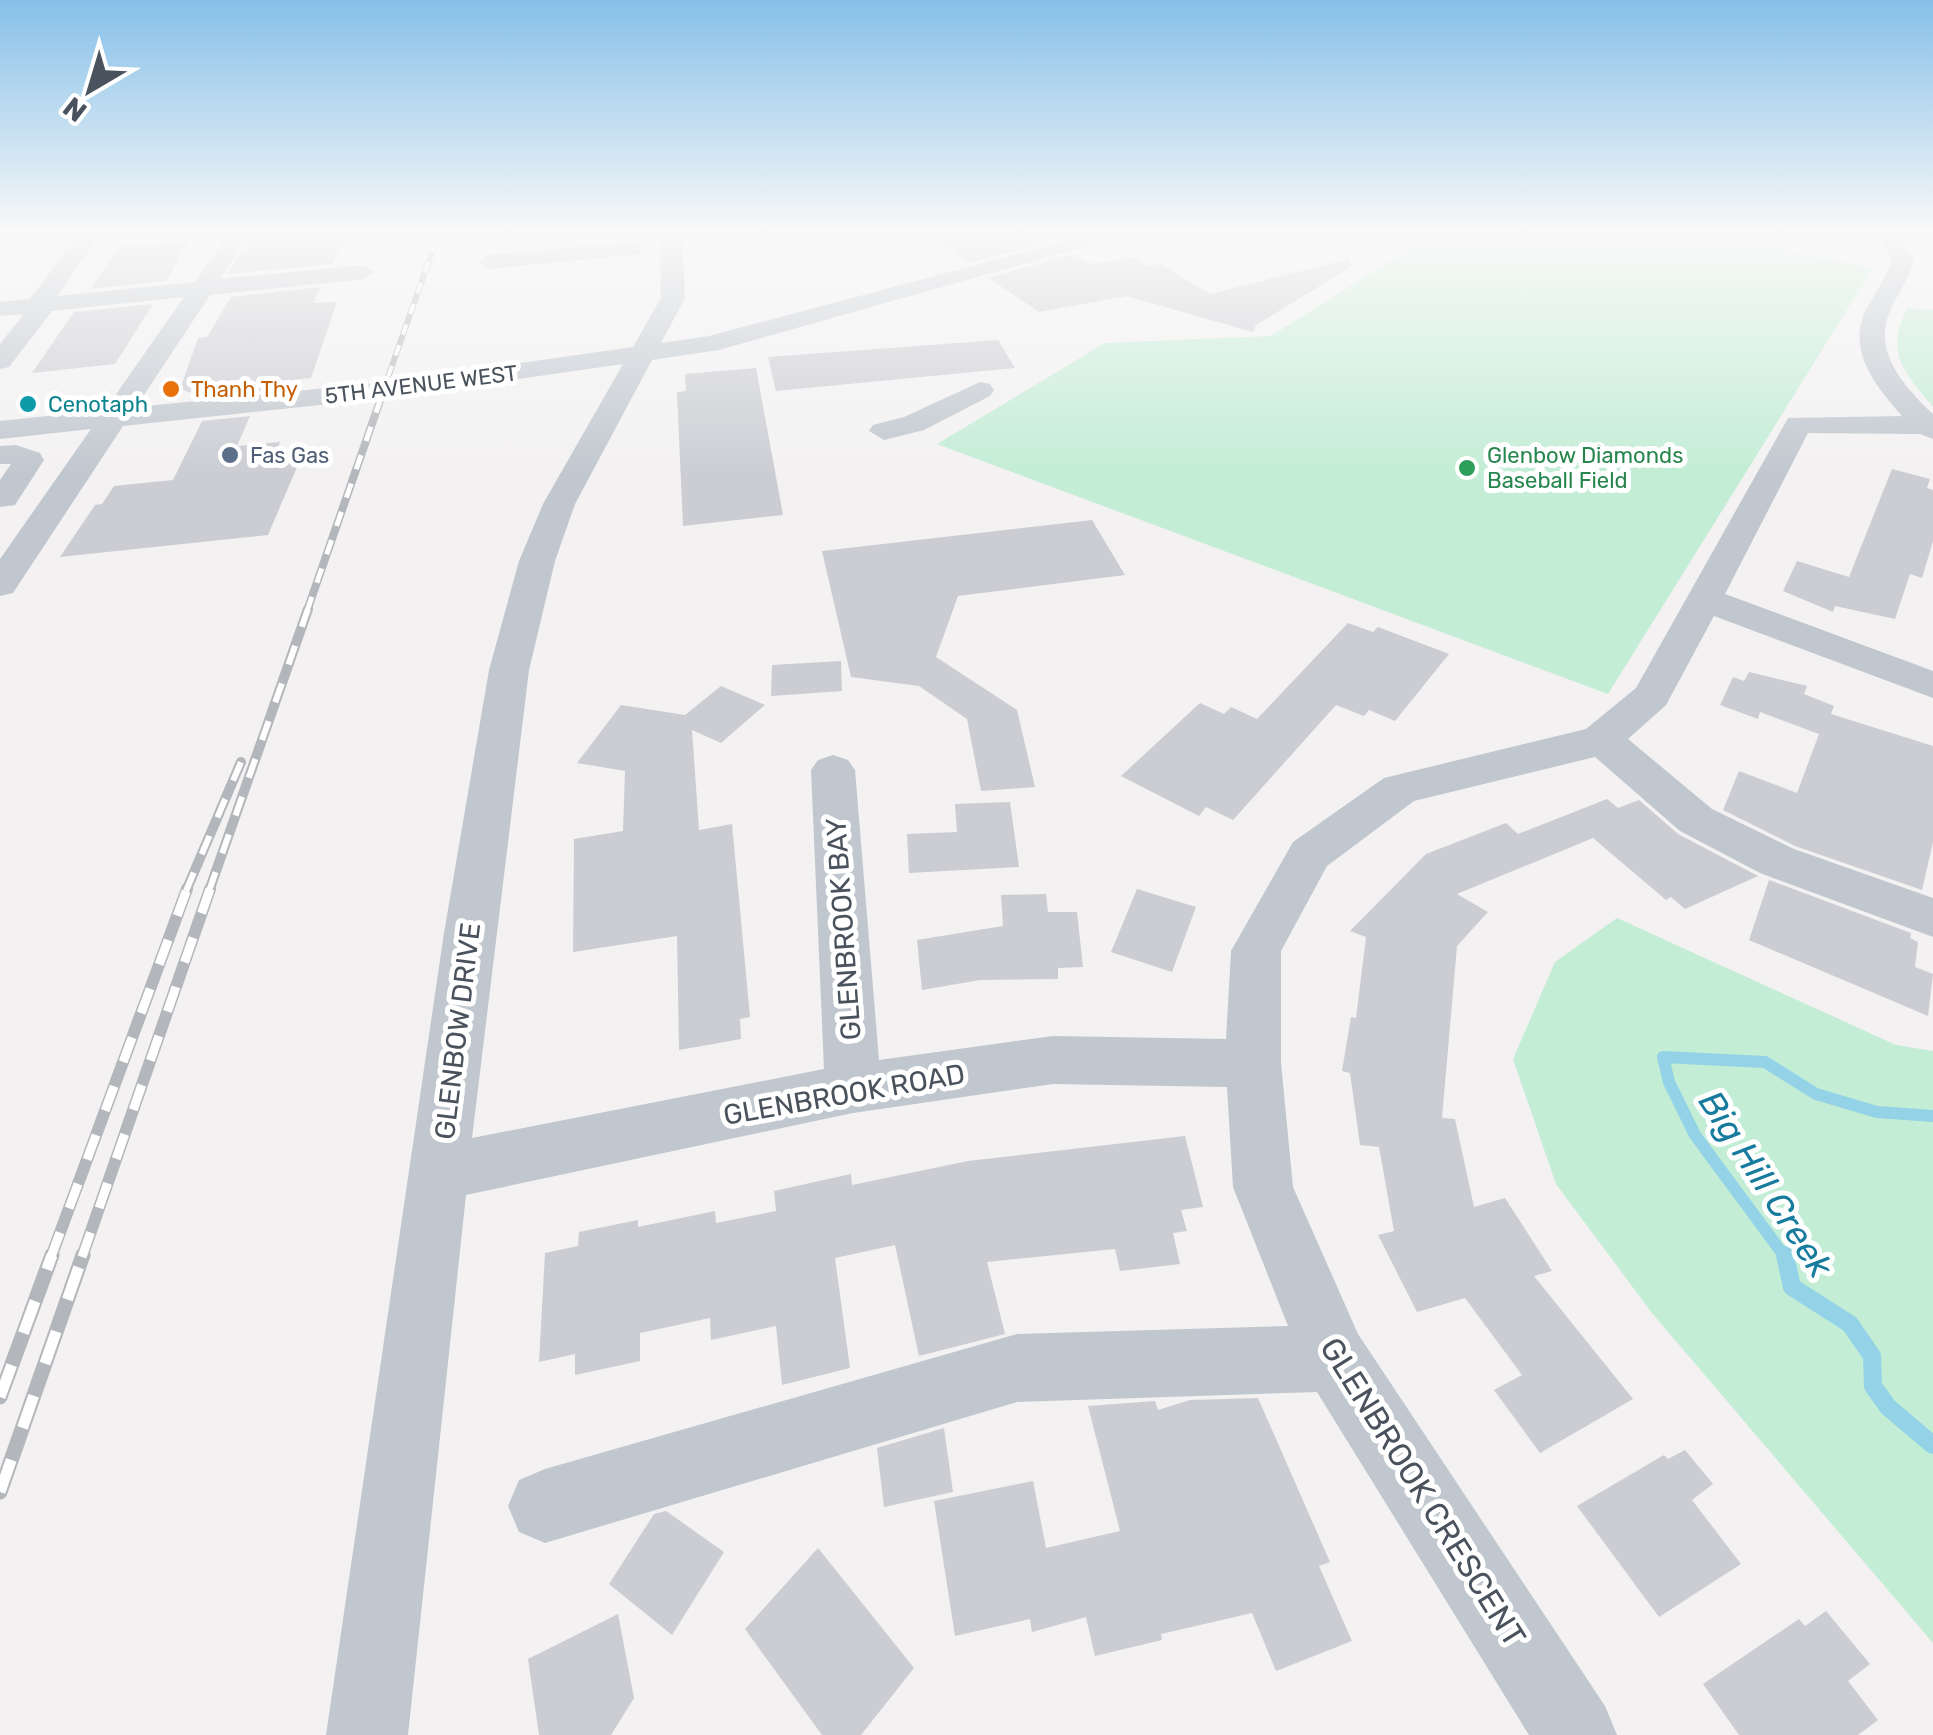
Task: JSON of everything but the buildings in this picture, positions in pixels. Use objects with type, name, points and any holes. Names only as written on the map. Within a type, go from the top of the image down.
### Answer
[{"type":"street","points":[[0,360],[37,313]]},
{"type":"street","points":[[0,585],[10,557],[63,492],[186,313]]},
{"type":"street","name":"GLENBOW DRIVE","points":[[367,1735],[469,932],[509,670],[537,561],[559,504],[644,354],[684,313]]},
{"type":"street","points":[[707,313],[761,324],[826,313]]},
{"type":"street","name":"5TH AVENUE WEST","points":[[2,438],[114,416],[505,375],[710,344],[831,313]]},
{"type":"street","points":[[1878,313],[1873,324],[1873,348],[1893,388],[1930,428]]},
{"type":"street","points":[[505,375],[553,381],[586,394],[592,402],[598,436]]},
{"type":"street","points":[[884,431],[914,424],[980,390]]},
{"type":"street","name":"GLENBROOK CRESCENT","points":[[1576,1735],[1334,1358],[1263,1186],[1253,1063],[1256,951],[1310,854],[1400,789],[1564,752],[1601,738],[1652,696],[1798,424],[1930,428]]},
{"type":"street","points":[[2,438],[29,460],[2,498]]},
{"type":"street","points":[[2,498],[63,492]]},
{"type":"street","points":[[1702,599],[1933,685]]},
{"type":"street","points":[[1601,738],[1696,820],[1777,861],[1933,918]]},
{"type":"street","name":"GLENBROOK BAY","points":[[834,770],[853,1088]]},
{"type":"street","name":"GLENBROOK ROAD","points":[[439,1174],[853,1088],[1053,1060],[1253,1063]]},
{"type":"street","points":[[545,1506],[1017,1368],[1334,1358]]},
{"type":"green space","points":[[1307,313],[1845,313],[1608,694],[937,444],[1105,343],[1271,336]]},
{"type":"green space","points":[[1906,313],[1933,313],[1933,407],[1901,361],[1897,337]]},
{"type":"green space","points":[[1617,918],[1896,1045],[1933,1051],[1933,1643],[1652,1313],[1556,1184],[1513,1059],[1555,962]]},
{"type":"waterway","name":"Big Hill Creek","points":[[1785,1257],[1695,1135],[1669,1082],[1663,1057],[1765,1062],[1816,1094],[1877,1112],[1933,1116]]},
{"type":"waterway","name":"Big Hill Creek","points":[[1785,1255],[1792,1287],[1850,1324],[1872,1356],[1873,1386],[1888,1407],[1933,1445]]},
{"type":"railway","points":[[381,397],[411,313]]},
{"type":"railway","points":[[307,611],[382,395]]},
{"type":"railway","points":[[209,891],[308,609]]},
{"type":"railway","points":[[186,891],[241,762]]},
{"type":"railway","points":[[51,1257],[187,889]]},
{"type":"railway","points":[[82,1257],[210,889]]},
{"type":"railway","points":[[0,1397],[52,1255]]},
{"type":"railway","points":[[0,1492],[83,1255]]},
{"type":"place","name":"Thanh Thy","points":[[171,389]]},
{"type":"place","name":"Cenotaph","points":[[28,404]]},
{"type":"place","name":"Fas Gas","points":[[230,455]]},
{"type":"place","name":"Glenbow Diamonds Baseball Field","points":[[1467,468]]}]
